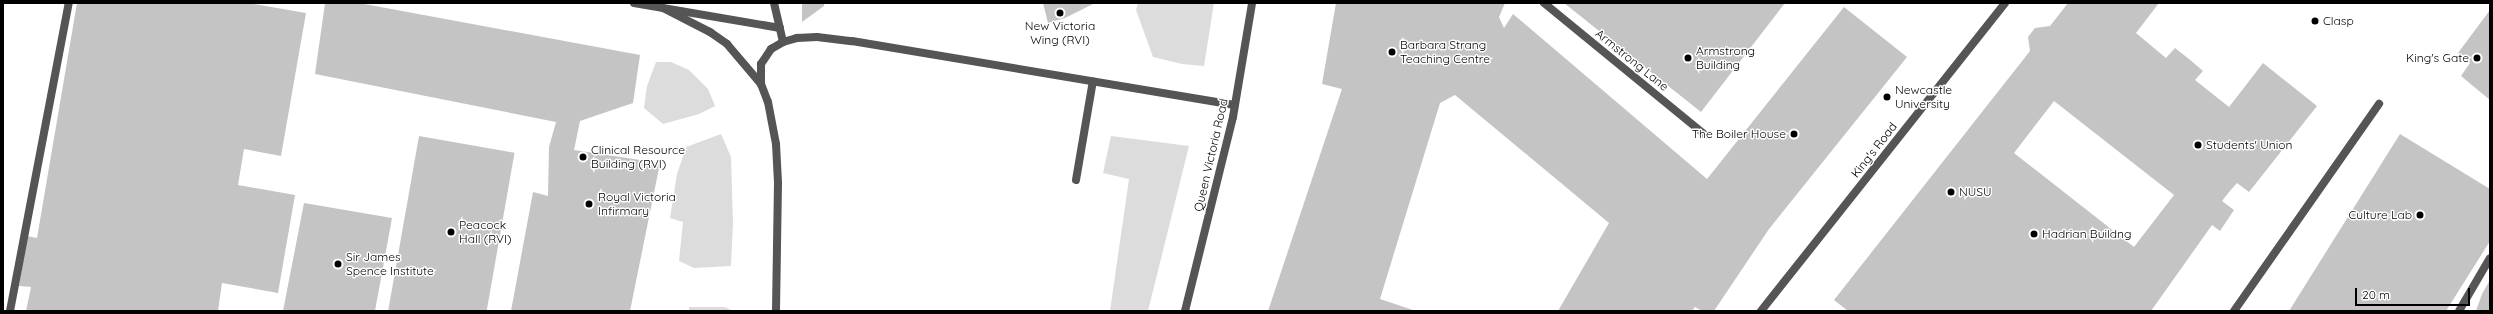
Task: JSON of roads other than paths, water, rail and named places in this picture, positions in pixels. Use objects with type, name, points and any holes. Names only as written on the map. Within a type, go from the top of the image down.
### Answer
[{"type":"street","points":[[10,311],[69,3]]},
{"type":"street","points":[[634,3],[663,5],[780,28]]},
{"type":"street","points":[[774,3],[783,42]]},
{"type":"street","name":"Queen Victoria Road","points":[[1186,311],[1235,105],[1252,3]]},
{"type":"street","name":"Armstrong Lane","points":[[1544,3],[1705,135]]},
{"type":"street","name":"King's Road","points":[[1761,311],[2005,3]]},
{"type":"street","points":[[663,5],[710,32],[726,44],[761,84]]},
{"type":"street","points":[[776,311],[778,183],[776,144],[768,102],[761,84],[760,72],[765,57],[783,42],[817,37],[852,41],[1235,105]]},
{"type":"street","points":[[1076,180],[1093,81]]},
{"type":"street","points":[[2234,311],[2379,104]]},
{"type":"street","points":[[2459,311],[2490,258]]},
{"type":"place","name":"New Victoria Wing (RVI)","points":[[1060,13]]},
{"type":"place","name":"Clasp","points":[[2315,21]]},
{"type":"place","name":"Barbara Strang Teaching Centre","points":[[1392,52]]},
{"type":"place","name":"Armstrong Building","points":[[1688,58]]},
{"type":"place","name":"King's Gate","points":[[2477,58]]},
{"type":"place","name":"Newcastle University","points":[[1887,97]]},
{"type":"place","name":"The Boiler House","points":[[1794,134]]},
{"type":"place","name":"Students' Union","points":[[2198,145]]},
{"type":"place","name":"Clinical Resource Building (RVI)","points":[[583,157]]},
{"type":"place","name":"NUSU","points":[[1951,192]]},
{"type":"place","name":"Royal Victoria Infirmary","points":[[589,204]]},
{"type":"place","name":"Culture Lab","points":[[2420,215]]},
{"type":"place","name":"Peacock Hall (RVI)","points":[[451,232]]},
{"type":"place","name":"Hadrian Buildng","points":[[2034,234]]},
{"type":"place","name":"Sir James Spence Institute","points":[[338,264]]}]
